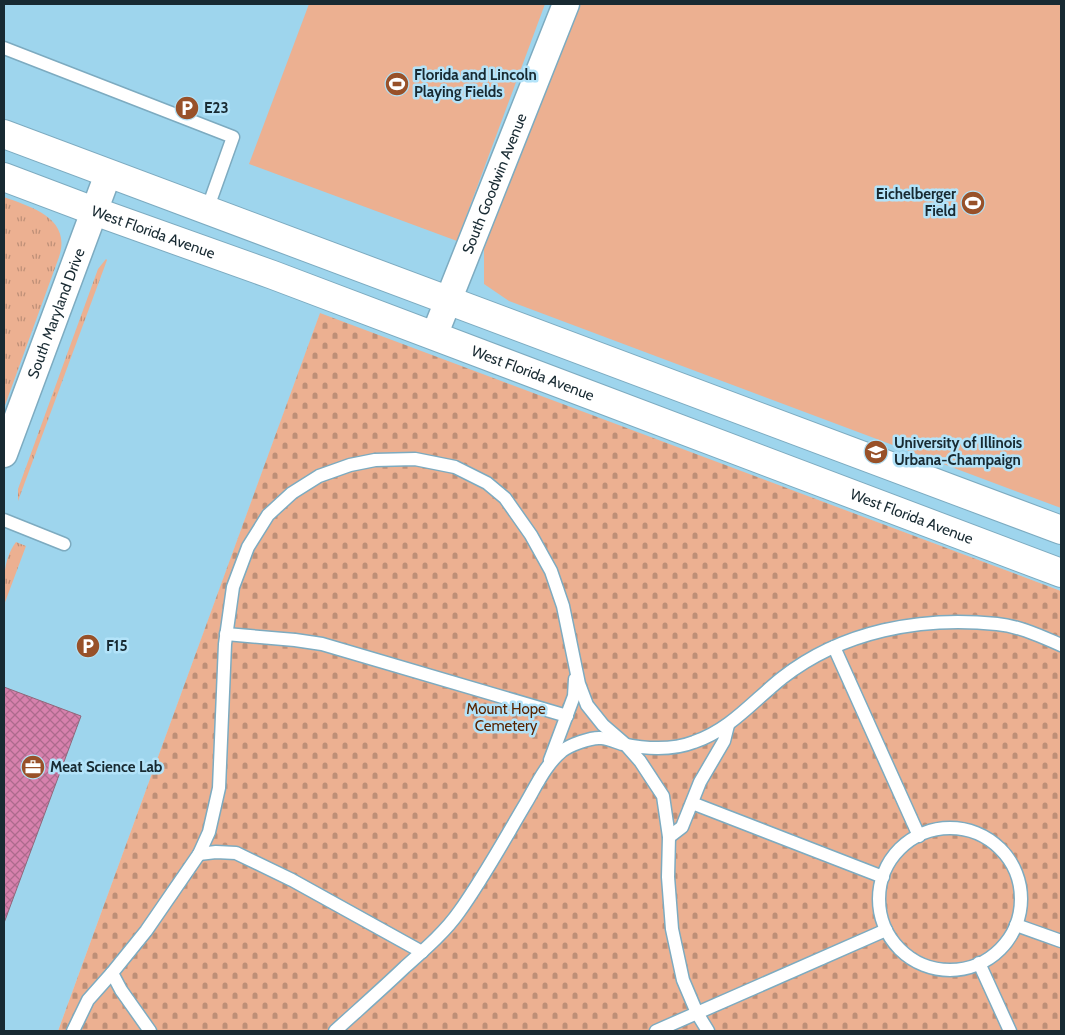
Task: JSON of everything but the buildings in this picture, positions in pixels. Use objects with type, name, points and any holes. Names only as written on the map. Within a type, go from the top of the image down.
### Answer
[{"type":"main road","points":[[4,134],[1061,530]]},
{"type":"main road","name":"West Florida Avenue","points":[[4,177],[434,336],[1061,573]]},
{"type":"street","name":"South Goodwin Avenue","points":[[434,336],[566,4]]},
{"type":"street","name":"South Maryland Drive","points":[[4,454],[108,174]]},
{"type":"lane","points":[[4,48],[233,137],[207,210]]},
{"type":"lane","points":[[73,1031],[88,1000],[146,931],[199,854],[209,832],[219,788],[226,634],[233,587],[248,547],[268,515],[292,493],[319,476],[350,465],[376,460],[415,459],[455,467],[487,483],[505,498],[531,535],[551,571],[563,606],[579,684],[587,705],[603,725],[625,744],[664,796],[669,837],[668,877],[672,929],[683,980],[697,1013],[708,1031]]},
{"type":"lane","points":[[4,520],[64,544]]},
{"type":"lane","points":[[547,769],[562,752],[575,744],[600,738],[652,748],[678,747],[704,738],[728,726],[787,675],[805,662],[855,638],[890,628],[952,622],[998,624],[1024,629],[1061,645]]},
{"type":"lane","points":[[226,634],[322,644],[567,716]]},
{"type":"lane","points":[[834,647],[920,836]]},
{"type":"lane","points":[[335,1031],[422,952],[458,914],[480,881],[547,769],[574,696],[576,668]]},
{"type":"lane","points":[[669,837],[682,827],[700,782],[724,741],[728,726]]},
{"type":"lane","points":[[692,803],[883,877]]},
{"type":"lane","points":[[948,828],[971,831],[992,841],[1008,858],[1018,878],[1022,902],[1016,925],[1006,944],[988,960],[966,969],[942,970],[919,963],[900,950],[886,930],[879,907],[880,883],[883,877],[889,862],[904,844],[925,833],[948,828]]},
{"type":"lane","points":[[199,854],[216,852],[236,853],[292,880],[422,952]]},
{"type":"lane","points":[[1016,925],[1061,941]]},
{"type":"lane","points":[[656,1031],[886,930]]},
{"type":"lane","points":[[979,963],[1010,1031]]},
{"type":"lane","points":[[112,973],[121,990],[150,1031]]},
{"type":"shaded area","name":"University of Illinois Urbana-Champaign","points":[[4,4],[1061,4],[1061,591],[320,314],[58,1031],[4,1031]]},
{"type":"green space","name":"Florida and Lincoln Playing Fields","points":[[309,4],[545,4],[457,241],[249,164]]},
{"type":"green space","points":[[580,4],[1061,4],[1061,508],[509,301],[484,284],[484,249],[491,226]]},
{"type":"green space","points":[[4,197],[26,205],[46,216],[60,233],[61,244],[59,257],[4,408]]},
{"type":"green space","points":[[106,259],[18,501],[18,489],[98,269]]},
{"type":"green space","name":"Mount Hope Cemetery","points":[[320,313],[1061,591],[1061,1031],[58,1031]]},
{"type":"green space","points":[[16,542],[26,546],[4,605],[6,564],[11,549]]},
{"type":"place","name":"Florida and Lincoln Playing Fields","points":[[397,84]]},
{"type":"place","name":"E23","points":[[187,108]]},
{"type":"place","name":"Eichelberger Field","points":[[973,203]]},
{"type":"place","name":"University of Illinois Urbana-Champaign","points":[[876,452]]},
{"type":"place","name":"F15","points":[[88,646]]},
{"type":"place","name":"Meat Science Lab","points":[[33,767]]}]
